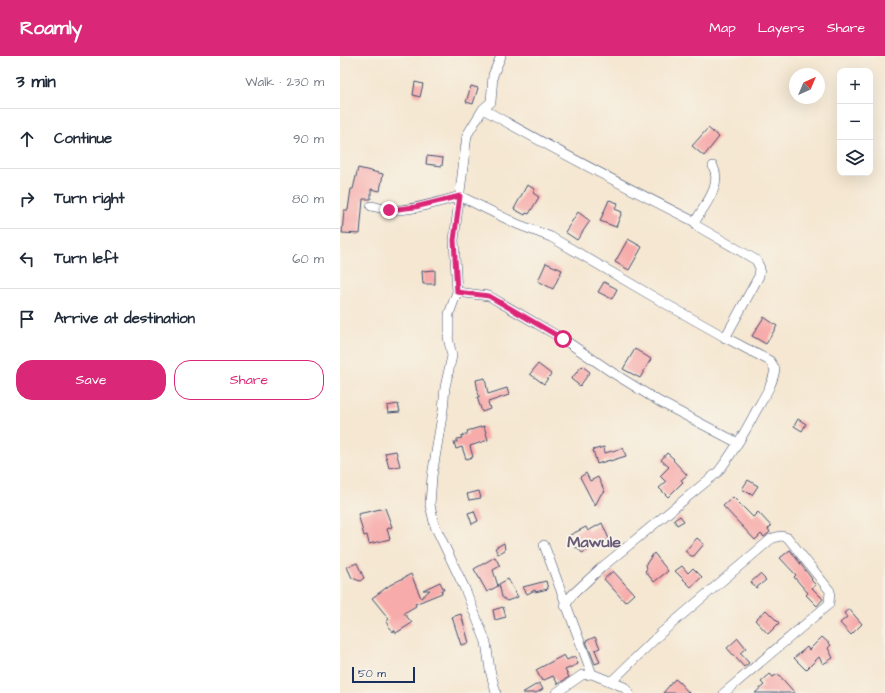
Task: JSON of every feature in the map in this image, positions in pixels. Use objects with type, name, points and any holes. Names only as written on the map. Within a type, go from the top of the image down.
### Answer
[{"type":"street","points":[[496,693],[490,670],[486,642],[465,589],[435,526],[430,505],[432,476],[443,410],[445,387],[452,356],[448,337],[449,314],[457,292],[454,240],[467,135],[483,108],[492,102],[493,75],[501,56]]},
{"type":"street","points":[[483,108],[604,176],[695,222],[697,226],[756,260],[760,268],[760,276],[725,338]]},
{"type":"street","points":[[695,222],[717,184],[717,173],[713,166]]},
{"type":"street","points":[[371,206],[389,210],[401,209],[439,202],[460,196],[516,224],[551,237],[725,338],[770,361],[775,369],[773,380],[738,443],[718,472],[601,568],[572,595],[565,606]]},
{"type":"street","points":[[457,292],[489,296],[563,339],[613,373],[660,402],[738,443]]},
{"type":"street","points":[[611,682],[661,633],[760,548],[771,539],[778,536],[784,536],[788,538],[830,591],[829,604],[724,693]]},
{"type":"street","points":[[544,546],[565,606],[592,674]]},
{"type":"street","points":[[556,693],[582,676],[592,674],[624,687],[629,693]]},
{"type":"building","points":[[415,82],[423,84],[420,97],[413,95]]},
{"type":"building","points":[[471,86],[478,88],[473,104],[466,102]]},
{"type":"building","points":[[708,128],[719,137],[704,156],[692,146]]},
{"type":"building","points":[[427,156],[443,158],[442,166],[426,164]]},
{"type":"building","points":[[358,168],[383,174],[380,191],[371,189],[371,199],[363,199],[360,234],[342,233],[344,210],[348,210],[351,189],[353,189]]},
{"type":"building","points":[[527,185],[535,189],[533,193],[539,197],[529,214],[526,213],[525,215],[514,209]]},
{"type":"building","points":[[609,200],[618,203],[615,209],[622,212],[616,227],[600,221]]},
{"type":"building","points":[[578,212],[590,221],[577,240],[565,232]]},
{"type":"building","points":[[628,239],[642,247],[629,270],[615,262]]},
{"type":"building","points":[[546,263],[562,270],[553,289],[538,281]]},
{"type":"building","points":[[435,270],[435,284],[423,284],[422,271]]},
{"type":"building","points":[[604,282],[617,289],[612,299],[598,292]]},
{"type":"building","points":[[764,317],[777,326],[766,344],[752,336]]},
{"type":"building","points":[[635,349],[651,359],[640,378],[623,369]]},
{"type":"building","points":[[538,364],[551,374],[544,384],[530,374]]},
{"type":"building","points":[[582,366],[590,372],[580,386],[571,379]]},
{"type":"building","points":[[485,378],[488,394],[507,388],[509,395],[488,402],[490,409],[482,412],[477,397],[479,397],[476,380]]},
{"type":"building","points":[[398,404],[400,412],[388,413],[387,406]]},
{"type":"building","points":[[798,419],[806,424],[802,431],[794,426]]},
{"type":"building","points":[[484,426],[488,440],[470,446],[473,457],[466,459],[462,447],[456,449],[454,442],[457,442],[457,439],[462,438],[461,436],[468,434],[467,431]]},
{"type":"building","points":[[604,447],[605,453],[623,448],[626,456],[597,464],[593,450]]},
{"type":"building","points":[[396,451],[400,466],[389,468],[385,453]]},
{"type":"building","points":[[667,453],[687,475],[681,480],[683,482],[668,497],[659,488],[666,482],[660,476],[669,467],[661,460]]},
{"type":"building","points":[[586,473],[590,481],[598,477],[605,492],[601,494],[595,506],[580,477]]},
{"type":"building","points":[[748,480],[758,486],[752,495],[742,489]]},
{"type":"building","points":[[479,491],[481,498],[469,500],[467,494]]},
{"type":"building","points":[[733,497],[753,517],[758,512],[771,526],[768,529],[770,532],[764,537],[761,534],[755,540],[723,506]]},
{"type":"building","points":[[385,508],[392,527],[387,529],[390,539],[369,544],[367,535],[364,536],[358,514]]},
{"type":"building","points":[[474,511],[478,521],[472,524],[468,513]]},
{"type":"building","points":[[680,516],[684,521],[677,525],[674,520]]},
{"type":"building","points":[[602,523],[609,539],[582,553],[577,547],[575,548],[575,545],[572,544],[568,536],[586,527],[588,531]]},
{"type":"building","points":[[697,538],[704,544],[694,556],[691,556],[685,551]]},
{"type":"building","points":[[504,543],[505,550],[498,554],[495,548]]},
{"type":"building","points":[[790,550],[816,585],[812,588],[823,599],[817,606],[806,595],[808,593],[794,577],[796,575],[780,558]]},
{"type":"building","points":[[654,553],[668,571],[654,582],[645,571],[647,569],[646,564]]},
{"type":"building","points":[[495,557],[500,566],[493,570],[498,586],[487,592],[474,569]]},
{"type":"building","points":[[357,563],[364,578],[360,581],[352,578],[347,567]]},
{"type":"building","points":[[682,566],[688,573],[693,568],[702,577],[691,587],[675,571]]},
{"type":"building","points":[[613,571],[634,594],[625,602],[604,579]]},
{"type":"building","points":[[411,574],[421,598],[430,590],[423,590],[440,582],[444,590],[441,590],[442,593],[415,604],[416,606],[404,613],[412,623],[396,633],[394,630],[393,632],[386,622],[389,619],[372,598],[390,585]]},
{"type":"building","points":[[760,574],[766,580],[756,588],[751,582]]},
{"type":"building","points":[[508,579],[518,597],[507,601],[502,597],[499,584]]},
{"type":"building","points":[[546,581],[548,589],[535,592],[535,590],[527,594],[523,587]]},
{"type":"building","points":[[503,607],[506,617],[495,620],[493,610]]},
{"type":"building","points":[[849,609],[862,624],[851,635],[840,623],[847,617],[844,613]]},
{"type":"building","points":[[766,610],[779,623],[768,634],[755,620]]},
{"type":"building","points":[[461,614],[469,643],[461,645],[452,617]]},
{"type":"building","points":[[595,637],[600,648],[595,650],[600,662],[595,664],[586,641]]},
{"type":"building","points":[[822,637],[831,645],[828,648],[833,658],[823,664],[819,657],[806,670],[794,658],[807,647],[809,650]]},
{"type":"building","points":[[738,638],[746,648],[740,653],[749,663],[744,667],[727,648]]},
{"type":"building","points":[[564,655],[567,660],[575,656],[578,664],[565,670],[569,677],[558,684],[553,676],[542,681],[536,670]]},
{"type":"building","points":[[770,674],[773,677],[778,674],[795,693],[755,693],[764,685],[761,682]]},
{"type":"building","points":[[675,679],[679,682],[689,693],[663,693]]},
{"type":"building","points":[[539,683],[543,689],[536,693],[522,693]]},
{"type":"district","name":"Mawule","points":[[594,542]]},
{"type":"route","points":[[389,210],[415,207],[460,196],[454,240],[457,292],[489,296],[563,339]]}]
